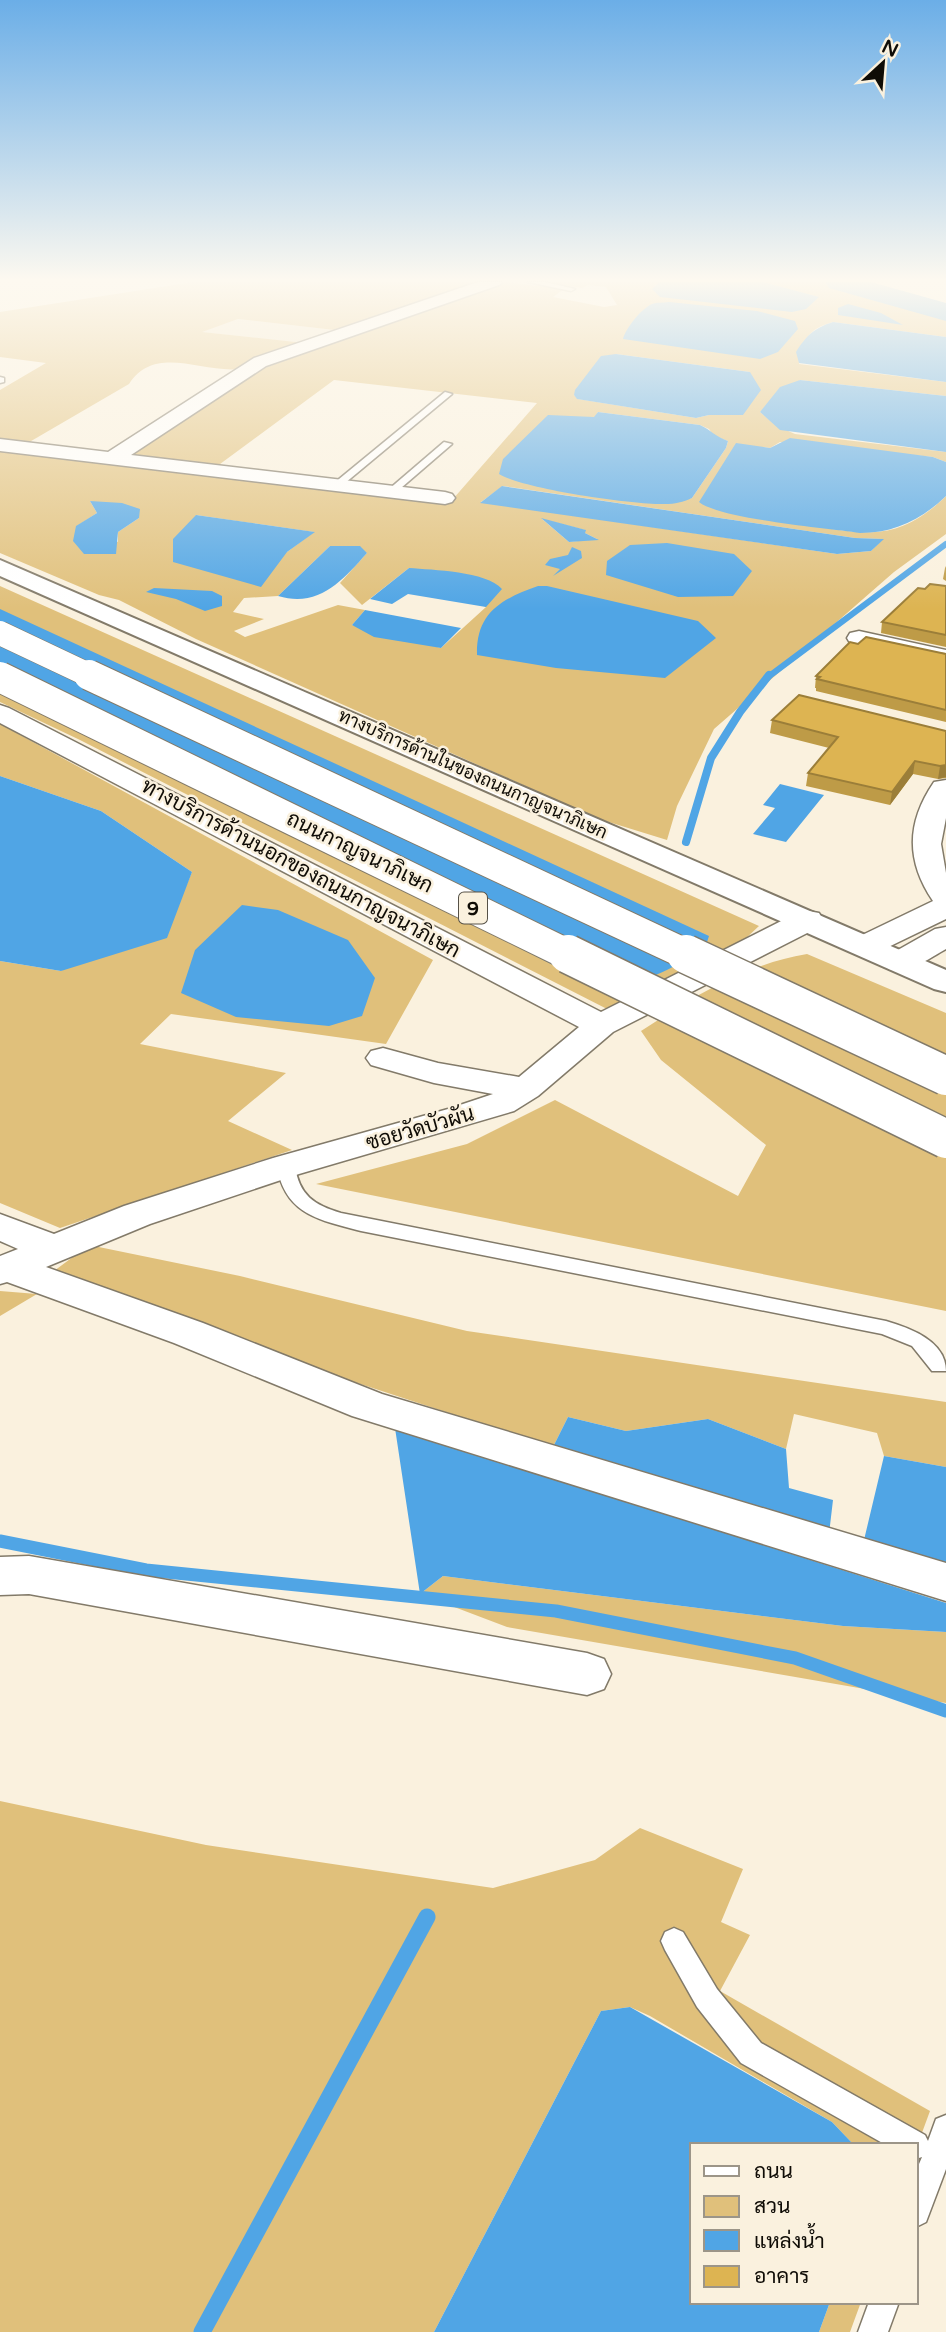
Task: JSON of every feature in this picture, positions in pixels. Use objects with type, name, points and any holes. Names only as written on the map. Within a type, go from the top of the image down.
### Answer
[{"type":"main road","name":"ทางบริการด้านในของถนนกาญจนาภิเษก","points":[[0,567],[946,982]]},
{"type":"main road","name":"9","points":[[0,633],[946,1076]]},
{"type":"main road","name":"ถนนกาญจนาภิเษก","points":[[0,677],[946,1139]]},
{"type":"street","points":[[110,459],[215,391]]},
{"type":"street","points":[[0,445],[445,498]]},
{"type":"street","points":[[859,638],[946,657]]},
{"type":"street","name":"ทางบริการด้านนอกของถนนกาญจนาภิเษก","points":[[0,713],[601,1025]]},
{"type":"street","points":[[944,789],[925,839],[928,867],[935,884],[946,898]]},
{"type":"street","points":[[865,946],[946,907]]},
{"type":"street","name":"ซอยวัดบัวผัน","points":[[4,1269],[137,1215],[286,1166],[502,1103],[526,1089],[601,1025],[808,920]]},
{"type":"street","points":[[900,962],[946,936]]},
{"type":"street","points":[[383,1058],[446,1076],[526,1089]]},
{"type":"street","points":[[0,1227],[52,1248]]},
{"type":"street","points":[[4,1269],[99,1299],[249,1357],[319,1389],[367,1405],[946,1582]]},
{"type":"street","points":[[0,1576],[29,1575],[587,1674]]},
{"type":"lane","points":[[335,486],[448,394]]},
{"type":"lane","points":[[391,492],[447,444]]},
{"type":"lane","points":[[286,1166],[287,1184],[293,1196],[314,1210],[361,1225],[886,1328],[919,1341],[939,1366]]},
{"type":"lane","points":[[674,1941],[707,1998],[751,2053],[912,2143]]},
{"type":"lane","points":[[918,2194],[923,2149],[946,2129]]},
{"type":"lane","points":[[873,2332],[883,2304]]},
{"type":"green space","points":[[0,391],[117,391],[26,444],[0,441]]},
{"type":"green space","points":[[227,391],[319,391],[216,467],[129,457]]},
{"type":"green space","points":[[430,391],[578,391],[574,395],[578,399],[696,418],[709,415],[743,415],[747,391],[786,391],[760,412],[777,426],[795,434],[946,452],[946,462],[933,457],[780,442],[770,448],[761,447],[802,524],[861,532],[895,529],[928,511],[946,496],[946,534],[894,572],[714,729],[677,806],[667,840],[599,819],[196,639],[119,600],[99,595],[0,553],[0,449],[453,499],[537,403]],"holes":[[[598,412],[700,425],[709,429],[714,436],[728,441],[692,498],[667,504],[582,417],[595,417]],[[503,486],[855,538],[883,539],[871,551],[837,554],[481,502]],[[90,501],[139,518],[118,532],[118,542],[77,526],[97,513]],[[196,515],[314,532],[287,552]],[[542,519],[585,530],[585,533],[597,539],[569,542]],[[330,546],[367,553],[340,583],[362,605],[409,568],[486,607],[441,648],[352,625],[365,610],[338,605],[245,637],[234,631],[264,619],[233,612],[244,598],[278,596]]]},
{"type":"green space","points":[[899,391],[946,391],[946,396]]},
{"type":"green space","points":[[0,586],[759,926],[744,940],[609,1010],[80,740],[0,702]]},
{"type":"green space","points":[[0,724],[433,960],[386,1044],[171,1014],[140,1044],[286,1073],[228,1121],[292,1150],[60,1228],[0,1203],[0,961],[61,971],[181,898],[192,872],[101,811],[0,776]]},
{"type":"green space","points":[[807,954],[946,1013],[946,1311],[316,1184],[467,1144],[555,1100],[738,1196],[766,1145],[661,1060],[641,1031],[700,994],[741,974]]},
{"type":"green space","points":[[89,1245],[240,1276],[467,1331],[946,1402],[946,1467],[884,1456],[877,1433],[794,1414],[786,1449],[708,1419],[626,1431],[568,1417],[553,1447],[278,1357],[54,1271]]},
{"type":"green space","points":[[0,1291],[37,1294],[0,1316]]},
{"type":"green space","points":[[443,1576],[843,1626],[946,1632],[946,1703],[507,1627],[420,1594]]},
{"type":"green space","points":[[0,1801],[206,1845],[493,1888],[595,1860],[640,1828],[743,1869],[721,1922],[750,1935],[720,1991],[930,2111],[918,2144],[852,2143],[832,2122],[650,2016],[630,2007],[601,2011],[434,2332],[0,2332]]},
{"type":"green space","points":[[829,2304],[860,2304],[850,2332],[819,2332]]},
{"type":"water","points":[[575,391],[760,391],[743,415],[709,415],[696,418],[577,399]]},
{"type":"water","points":[[777,391],[899,391],[946,396],[946,452],[780,430],[760,412]]},
{"type":"water","points":[[598,412],[700,425],[728,441],[692,498],[676,503],[650,504],[579,495],[531,485],[499,474],[503,459],[548,415],[594,417]]},
{"type":"water","points":[[790,438],[933,457],[946,462],[946,496],[927,512],[906,524],[884,531],[860,533],[750,518],[711,508],[699,502],[736,443],[770,448]]},
{"type":"water","points":[[502,486],[855,538],[884,539],[871,551],[837,554],[480,503]]},
{"type":"water","points":[[90,501],[122,503],[140,509],[139,518],[118,532],[116,554],[84,554],[73,541],[76,526],[97,513]]},
{"type":"water","points":[[196,515],[315,532],[287,552],[261,587],[173,562],[173,539]]},
{"type":"water","points":[[541,518],[586,530],[585,533],[599,540],[569,542]]},
{"type":"water","points":[[667,543],[734,554],[752,571],[733,596],[678,597],[606,575],[607,561],[630,545]]},
{"type":"water","points":[[330,546],[360,546],[367,553],[339,582],[318,595],[293,599],[278,596]]},
{"type":"water","points":[[572,547],[581,551],[582,558],[553,576],[560,569],[545,565],[550,559],[568,555]]},
{"type":"water","points":[[409,568],[472,575],[484,578],[502,589],[486,607],[408,594],[392,604],[370,599]]},
{"type":"water","points":[[538,586],[698,621],[716,638],[665,678],[556,668],[477,655],[481,628],[493,610],[513,596]]},
{"type":"water","points":[[154,588],[212,591],[222,596],[222,606],[205,611],[176,599],[146,592]]},
{"type":"water","points":[[0,609],[709,936],[704,951],[651,977],[624,984],[593,985],[0,687]]},
{"type":"water","points":[[365,610],[461,628],[441,648],[374,637],[352,625]]},
{"type":"water","points":[[0,776],[101,811],[192,872],[167,938],[61,971],[0,961]]},
{"type":"water","points":[[780,784],[824,795],[786,842],[753,834],[775,808],[763,805]]},
{"type":"water","points":[[242,905],[278,910],[348,940],[375,978],[362,1016],[329,1026],[236,1017],[181,993],[195,950]]},
{"type":"water","points":[[568,1417],[626,1431],[708,1419],[786,1449],[789,1488],[833,1500],[829,1534],[553,1447]]},
{"type":"water","points":[[395,1428],[946,1603],[946,1632],[843,1626],[443,1576],[420,1594]]},
{"type":"water","points":[[884,1456],[946,1467],[946,1566],[864,1540]]},
{"type":"water","points":[[630,2007],[832,2122],[852,2143],[690,2143],[690,2304],[829,2304],[819,2332],[434,2332],[601,2011]]},
{"type":"building","points":[[930,584],[946,586],[946,635],[882,622],[918,588],[925,589]]},
{"type":"building","points":[[866,637],[946,654],[946,710],[817,679],[820,677],[816,676],[850,642],[858,644]]},
{"type":"building","points":[[799,695],[946,731],[946,765],[915,761],[892,792],[808,773],[838,737],[772,720]]},
{"type":"waterway","points":[[768,677],[946,544]]},
{"type":"waterway","points":[[686,842],[711,758],[740,712],[769,675]]},
{"type":"waterway","points":[[0,1541],[146,1570],[556,1611],[795,1658],[946,1711]]},
{"type":"waterway","points":[[202,2332],[427,1917]]}]
